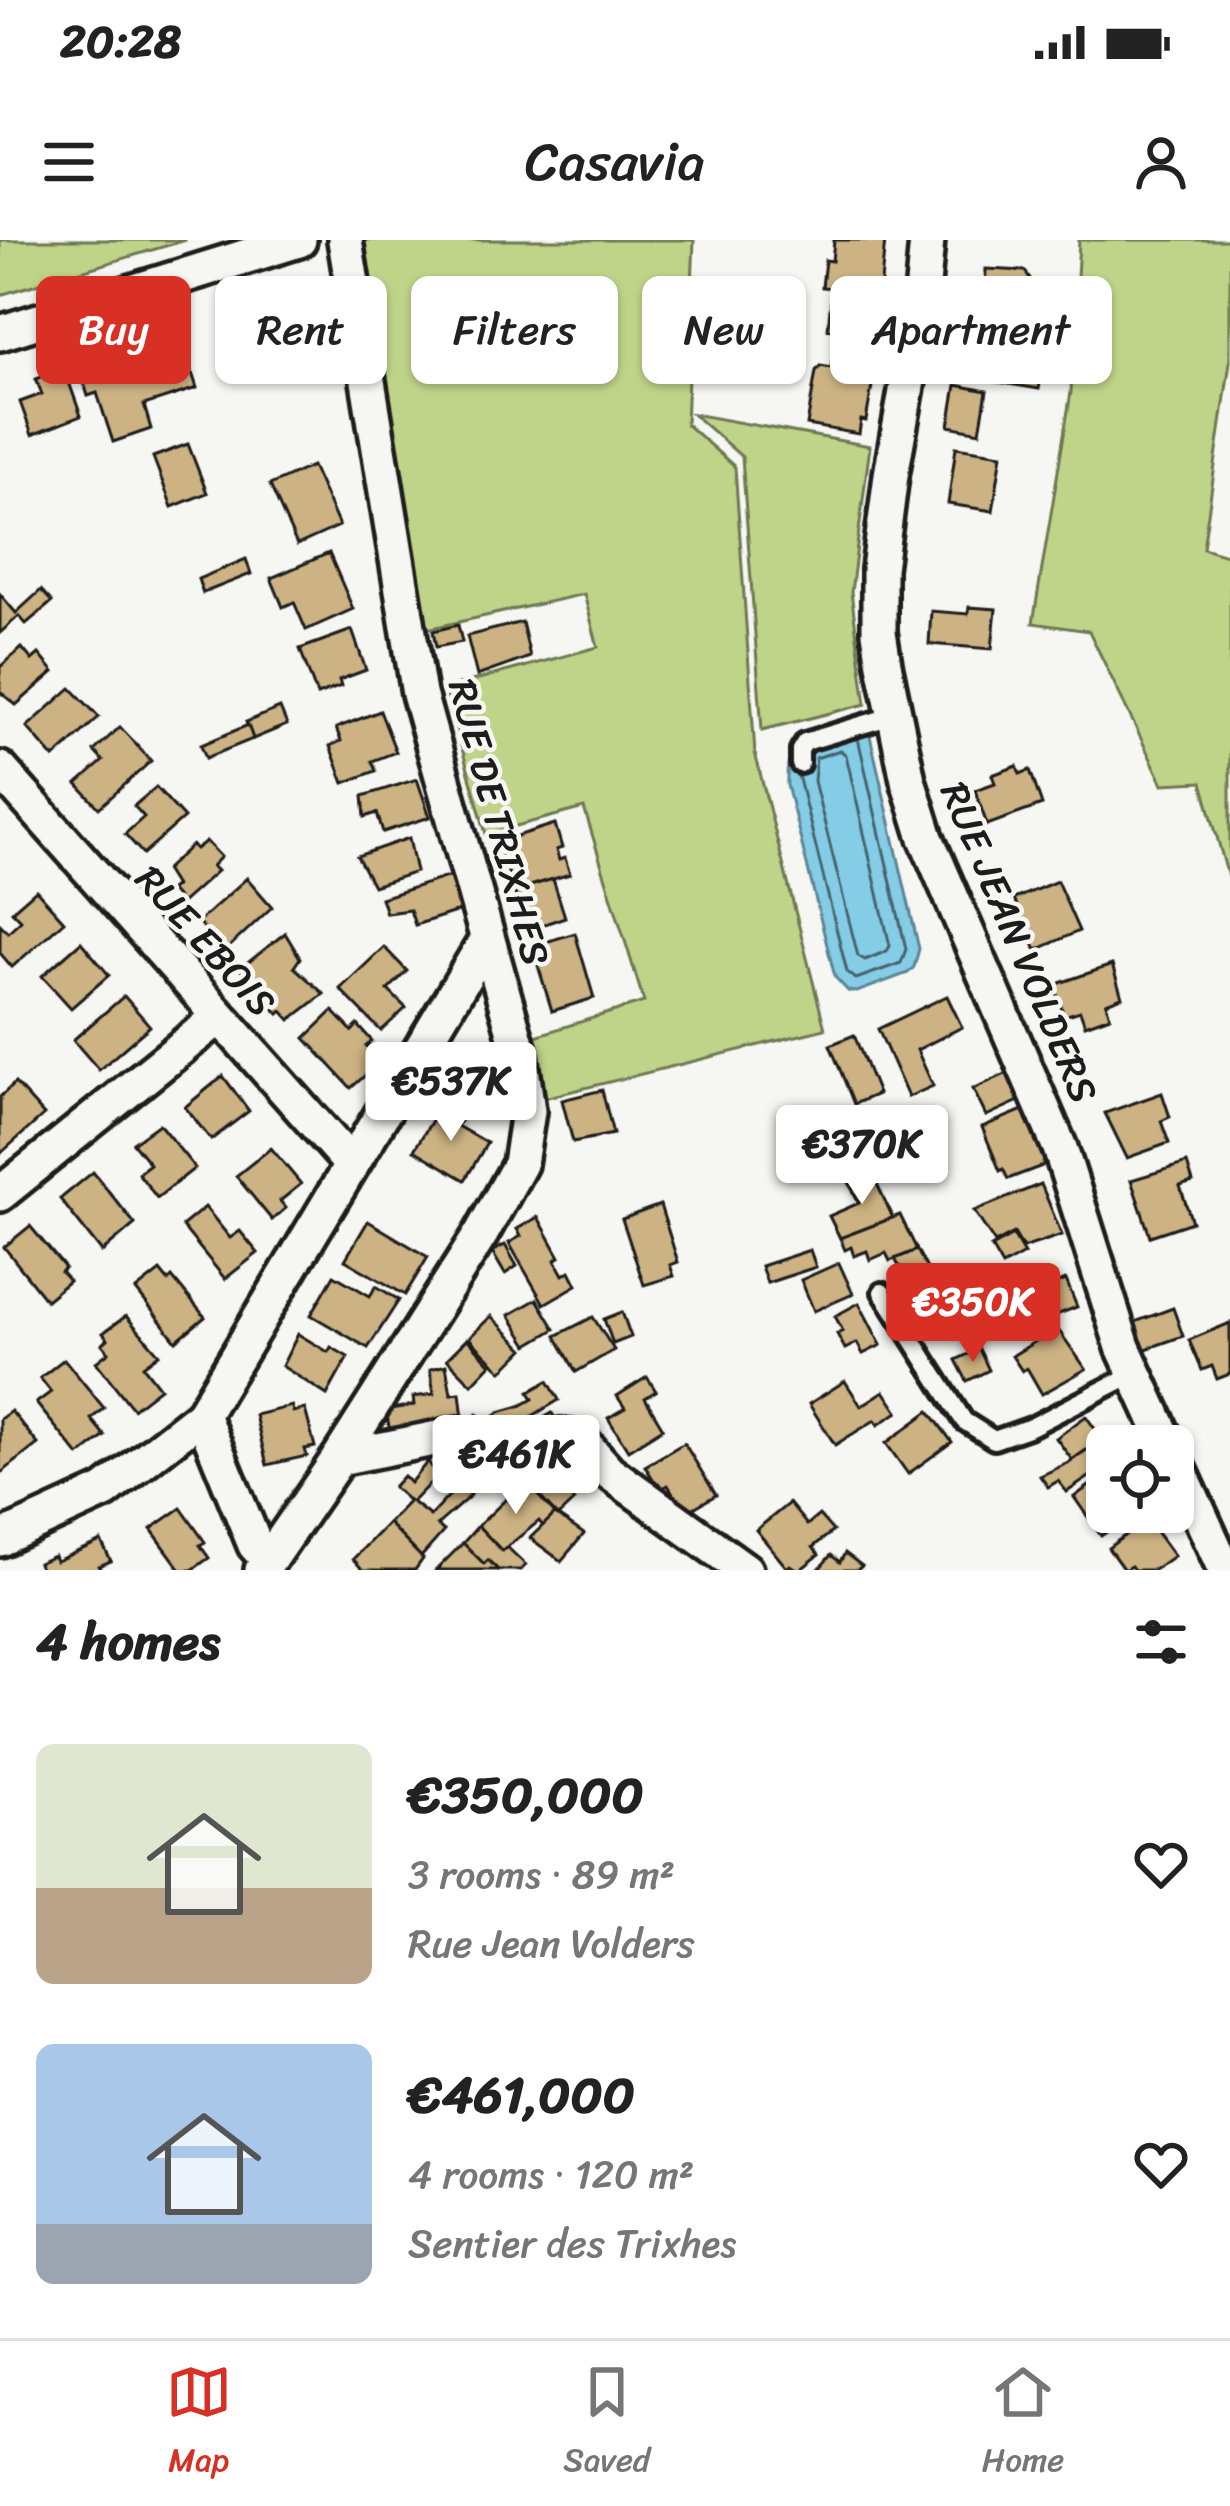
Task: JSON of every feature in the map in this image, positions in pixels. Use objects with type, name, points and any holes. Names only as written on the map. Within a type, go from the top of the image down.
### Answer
[{"type":"street","points":[[0,333],[299,240]]},
{"type":"street","name":"RUE DE TRIXHES","points":[[266,1565],[481,1234],[520,1164],[528,1112],[520,1054],[419,694],[350,252],[344,240]]},
{"type":"street","name":"RUE JEAN VOLDERS","points":[[927,240],[921,308],[879,569],[878,632],[908,780],[926,838],[1060,1148],[1135,1373],[1159,1425]]},
{"type":"street","name":"RUE EBOIS","points":[[0,769],[351,1164]]},
{"type":"street","points":[[0,1539],[105,1491],[202,1415],[487,939]]},
{"type":"street","points":[[0,1193],[218,1018]]},
{"type":"street","points":[[202,1415],[266,1565]]},
{"type":"street","points":[[339,1458],[458,1434],[485,1462],[528,1458],[561,1436],[581,1440],[609,1472],[745,1570]]},
{"type":"street","points":[[1194,1502],[1225,1570]]},
{"type":"lane","points":[[800,764],[805,742],[896,715]]},
{"type":"lane","points":[[882,1292],[964,1421],[994,1439],[1031,1427],[1135,1373]]},
{"type":"green space","points":[[0,240],[186,240],[64,276],[36,276],[36,284],[0,295]]},
{"type":"green space","points":[[363,240],[694,240],[692,276],[642,276],[642,384],[688,384],[686,424],[735,467],[755,753],[825,1029],[544,1098],[529,1038],[644,1002],[584,808],[486,834],[445,688],[598,647],[584,594],[423,630],[385,384],[387,276],[369,276]]},
{"type":"green space","points":[[1079,240],[1230,240],[1230,362],[1203,548],[1230,556],[1230,884],[1202,782],[1163,784],[1089,631],[1033,623],[1071,384],[1112,384],[1112,276],[1077,276]]},
{"type":"green space","points":[[693,414],[870,446],[851,592],[866,704],[762,730],[742,457]]},
{"type":"water","points":[[865,714],[919,949],[908,973],[857,992],[848,991],[835,977],[787,785],[791,751],[798,740],[818,727]]},
{"type":"building","points":[[834,240],[885,240],[882,276],[830,276],[830,288],[822,287],[825,260],[832,261]]},
{"type":"building","points":[[986,269],[1025,271],[1028,276],[986,276]]},
{"type":"building","points":[[820,366],[830,368],[830,384],[872,384],[859,434],[807,425]]},
{"type":"building","points":[[191,369],[197,388],[144,405],[151,429],[113,442],[97,393],[88,396],[84,384],[191,384]]},
{"type":"building","points":[[38,384],[70,384],[81,416],[32,435],[20,402],[42,394]]},
{"type":"building","points":[[956,385],[987,391],[980,432],[949,426]]},
{"type":"building","points":[[188,444],[207,493],[172,507],[153,457]]},
{"type":"building","points":[[956,447],[1002,454],[993,511],[948,504]]},
{"type":"building","points":[[312,466],[339,526],[297,545],[270,485]]},
{"type":"building","points":[[329,553],[353,609],[306,630],[294,602],[283,607],[271,578]]},
{"type":"building","points":[[246,559],[251,574],[203,593],[198,579]]},
{"type":"building","points":[[41,590],[52,602],[26,624],[19,616],[0,633],[0,594],[16,613]]},
{"type":"building","points":[[969,607],[996,609],[992,649],[929,644],[931,611],[968,614]]},
{"type":"building","points":[[522,622],[530,657],[477,676],[467,636]]},
{"type":"building","points":[[458,625],[462,642],[436,647],[433,631]]},
{"type":"building","points":[[352,630],[366,670],[317,695],[300,649]]},
{"type":"building","points":[[22,648],[32,660],[39,654],[54,672],[16,705],[0,692],[0,667]]},
{"type":"building","points":[[71,688],[99,717],[54,758],[27,727]]},
{"type":"building","points":[[280,708],[287,725],[253,739],[246,722]]},
{"type":"building","points":[[380,711],[396,752],[372,761],[376,771],[344,783],[330,746],[341,741],[336,728]]},
{"type":"building","points":[[248,725],[253,739],[206,758],[201,745]]},
{"type":"building","points":[[120,727],[151,761],[99,808],[77,784],[103,761],[94,751]]},
{"type":"building","points":[[1017,766],[1020,774],[1030,770],[1042,805],[987,825],[975,790],[995,783],[992,775]]},
{"type":"building","points":[[417,779],[430,817],[383,832],[377,813],[365,817],[363,796]]},
{"type":"building","points":[[156,787],[184,818],[143,854],[125,834],[144,817],[134,806]]},
{"type":"building","points":[[555,824],[562,848],[556,850],[559,860],[565,858],[570,874],[514,891],[498,842]]},
{"type":"building","points":[[409,838],[416,872],[373,886],[357,856]]},
{"type":"building","points":[[206,841],[221,857],[212,866],[217,871],[181,903],[170,890],[175,886],[165,870],[192,845],[196,849]]},
{"type":"building","points":[[453,875],[465,909],[415,925],[410,910],[386,913],[381,898]]},
{"type":"building","points":[[247,878],[272,907],[225,951],[198,922]]},
{"type":"building","points":[[553,879],[565,917],[527,930],[514,891]]},
{"type":"building","points":[[1057,881],[1079,931],[1036,950],[1014,899]]},
{"type":"building","points":[[36,890],[64,921],[12,967],[0,953],[0,924],[8,932],[21,920],[12,911]]},
{"type":"building","points":[[285,933],[300,958],[294,967],[324,994],[290,1020],[282,1011],[279,1014],[240,969]]},
{"type":"building","points":[[575,933],[594,998],[552,1011],[532,946]]},
{"type":"building","points":[[81,942],[109,975],[71,1008],[42,976]]},
{"type":"building","points":[[384,947],[407,971],[388,990],[406,1008],[381,1031],[340,989]]},
{"type":"building","points":[[1112,965],[1122,997],[1106,1003],[1110,1016],[1085,1025],[1080,1011],[1064,1016],[1054,985]]},
{"type":"building","points":[[124,996],[150,1026],[99,1070],[73,1040]]},
{"type":"building","points":[[947,996],[962,1027],[917,1050],[933,1086],[908,1097],[878,1029]]},
{"type":"building","points":[[333,1011],[352,1031],[358,1025],[372,1041],[366,1046],[380,1062],[351,1088],[305,1038]]},
{"type":"building","points":[[854,1035],[878,1094],[854,1104],[830,1045]]},
{"type":"building","points":[[1008,1073],[1021,1100],[986,1116],[973,1089]]},
{"type":"building","points":[[223,1076],[249,1111],[211,1140],[185,1107]]},
{"type":"building","points":[[15,1083],[44,1115],[0,1154],[0,1097]]},
{"type":"building","points":[[602,1090],[613,1134],[573,1142],[562,1100]]},
{"type":"building","points":[[1162,1093],[1170,1117],[1161,1121],[1169,1143],[1127,1158],[1105,1113]]},
{"type":"building","points":[[450,1104],[465,1113],[457,1126],[487,1143],[465,1180],[414,1150],[436,1114],[442,1117]]},
{"type":"building","points":[[1023,1110],[1044,1161],[1008,1179],[982,1127]]},
{"type":"building","points":[[159,1124],[195,1168],[157,1198],[138,1173],[150,1164],[133,1143]]},
{"type":"building","points":[[271,1148],[301,1184],[280,1201],[286,1208],[272,1220],[236,1176]]},
{"type":"building","points":[[1187,1163],[1193,1182],[1180,1186],[1192,1222],[1150,1236],[1131,1180]]},
{"type":"building","points":[[871,1171],[893,1218],[840,1238],[829,1216],[859,1203],[848,1180]]},
{"type":"building","points":[[93,1172],[135,1224],[102,1252],[60,1199]]},
{"type":"building","points":[[1041,1184],[1062,1235],[1023,1248],[1014,1233],[995,1243],[974,1211]]},
{"type":"building","points":[[660,1205],[678,1262],[670,1265],[674,1276],[644,1285],[622,1219]]},
{"type":"building","points":[[205,1207],[230,1238],[240,1231],[258,1253],[225,1279],[182,1226]]},
{"type":"building","points":[[900,1215],[917,1250],[890,1261],[886,1253],[870,1260],[867,1251],[854,1256],[851,1247],[845,1250],[840,1238]]},
{"type":"building","points":[[538,1217],[560,1257],[555,1260],[563,1275],[570,1271],[577,1285],[544,1304],[509,1243],[521,1236],[517,1229]]},
{"type":"building","points":[[368,1221],[428,1257],[405,1295],[345,1260]]},
{"type":"building","points":[[30,1226],[65,1268],[61,1272],[69,1281],[46,1300],[4,1247]]},
{"type":"building","points":[[1013,1235],[1024,1254],[1002,1266],[991,1247]]},
{"type":"building","points":[[505,1245],[517,1266],[505,1274],[492,1252]]},
{"type":"building","points":[[810,1250],[816,1267],[767,1283],[761,1266]]},
{"type":"building","points":[[917,1250],[940,1293],[948,1288],[963,1319],[937,1328],[924,1304],[921,1306],[895,1259]]},
{"type":"building","points":[[839,1263],[853,1294],[814,1311],[801,1280]]},
{"type":"building","points":[[160,1271],[168,1281],[172,1277],[205,1317],[176,1341],[136,1290]]},
{"type":"building","points":[[334,1275],[370,1296],[376,1286],[399,1300],[368,1348],[311,1315]]},
{"type":"building","points":[[1066,1280],[1077,1307],[1008,1334],[997,1306]]},
{"type":"building","points":[[537,1299],[555,1329],[528,1345],[509,1315]]},
{"type":"building","points":[[859,1303],[881,1345],[863,1354],[857,1343],[845,1349],[835,1316]]},
{"type":"building","points":[[1173,1308],[1183,1336],[1143,1350],[1132,1323]]},
{"type":"building","points":[[622,1312],[631,1337],[613,1344],[604,1319]]},
{"type":"building","points":[[126,1316],[159,1354],[143,1366],[160,1388],[133,1409],[96,1362],[109,1352],[102,1344],[108,1339],[103,1333]]},
{"type":"building","points":[[491,1316],[524,1349],[502,1371],[469,1338]]},
{"type":"building","points":[[593,1317],[614,1350],[576,1372],[556,1336]]},
{"type":"building","points":[[1230,1323],[1230,1374],[1217,1379],[1212,1366],[1202,1370],[1189,1340]]},
{"type":"building","points":[[1057,1328],[1086,1369],[1042,1394],[1027,1368],[1022,1371],[1012,1356]]},
{"type":"building","points":[[298,1334],[328,1352],[331,1347],[348,1357],[327,1395],[282,1366]]},
{"type":"building","points":[[467,1339],[491,1364],[472,1384],[447,1359]]},
{"type":"building","points":[[979,1349],[989,1370],[967,1381],[956,1360]]},
{"type":"building","points":[[64,1359],[104,1408],[91,1419],[105,1436],[79,1456],[36,1403],[51,1392],[40,1378]]},
{"type":"building","points":[[446,1365],[451,1394],[460,1393],[463,1418],[390,1432],[386,1410],[414,1405],[413,1397],[434,1394],[430,1369]]},
{"type":"building","points":[[647,1377],[656,1391],[645,1398],[663,1428],[628,1450],[608,1418],[625,1408],[617,1396]]},
{"type":"building","points":[[548,1381],[559,1400],[529,1418],[532,1425],[552,1413],[558,1424],[506,1453],[509,1435],[472,1420],[477,1414],[488,1422],[499,1412],[520,1406],[533,1399],[529,1392]]},
{"type":"building","points":[[845,1381],[861,1406],[884,1391],[898,1412],[835,1445],[809,1404]]},
{"type":"building","points":[[292,1406],[293,1412],[305,1409],[315,1447],[305,1449],[307,1456],[267,1465],[255,1415]]},
{"type":"building","points":[[11,1411],[38,1444],[0,1474],[0,1419]]},
{"type":"building","points":[[929,1411],[952,1442],[908,1474],[886,1443]]},
{"type":"building","points":[[1086,1416],[1092,1425],[1086,1425],[1086,1450],[1072,1460],[1056,1438]]},
{"type":"building","points":[[684,1443],[716,1495],[685,1513],[668,1485],[660,1490],[645,1466]]},
{"type":"building","points":[[1086,1450],[1086,1479],[1067,1492],[1058,1481],[1048,1487],[1040,1476]]},
{"type":"building","points":[[558,1451],[578,1473],[561,1487],[574,1501],[558,1516],[525,1481]]},
{"type":"building","points":[[461,1457],[471,1472],[445,1489],[437,1476],[412,1502],[430,1516],[459,1485],[471,1495],[437,1525],[444,1531],[421,1557],[388,1523],[409,1501],[393,1487],[403,1476],[410,1483],[428,1461],[435,1473]]},
{"type":"building","points":[[525,1481],[555,1514],[502,1551],[478,1526]]},
{"type":"building","points":[[1086,1488],[1086,1514],[1074,1497]]},
{"type":"building","points":[[789,1503],[807,1525],[819,1515],[833,1531],[813,1547],[819,1555],[800,1570],[787,1568],[756,1530]]},
{"type":"building","points":[[181,1508],[205,1542],[200,1545],[209,1558],[192,1570],[181,1570],[151,1529]]},
{"type":"building","points":[[555,1514],[584,1534],[561,1561],[530,1538]]},
{"type":"building","points":[[388,1523],[423,1559],[415,1570],[363,1570],[353,1559]]},
{"type":"building","points":[[478,1526],[502,1551],[507,1547],[526,1565],[521,1570],[498,1570],[488,1560],[484,1564],[463,1543]]},
{"type":"building","points":[[1128,1533],[1157,1533],[1174,1556],[1154,1570],[1131,1566],[1124,1570],[1108,1548]]},
{"type":"building","points":[[101,1541],[111,1561],[99,1566],[101,1570],[41,1570],[38,1563],[54,1556],[56,1561]]},
{"type":"building","points":[[463,1543],[484,1564],[488,1560],[498,1570],[436,1570]]},
{"type":"building","points":[[845,1553],[862,1566],[818,1570],[831,1555],[840,1562]]}]
